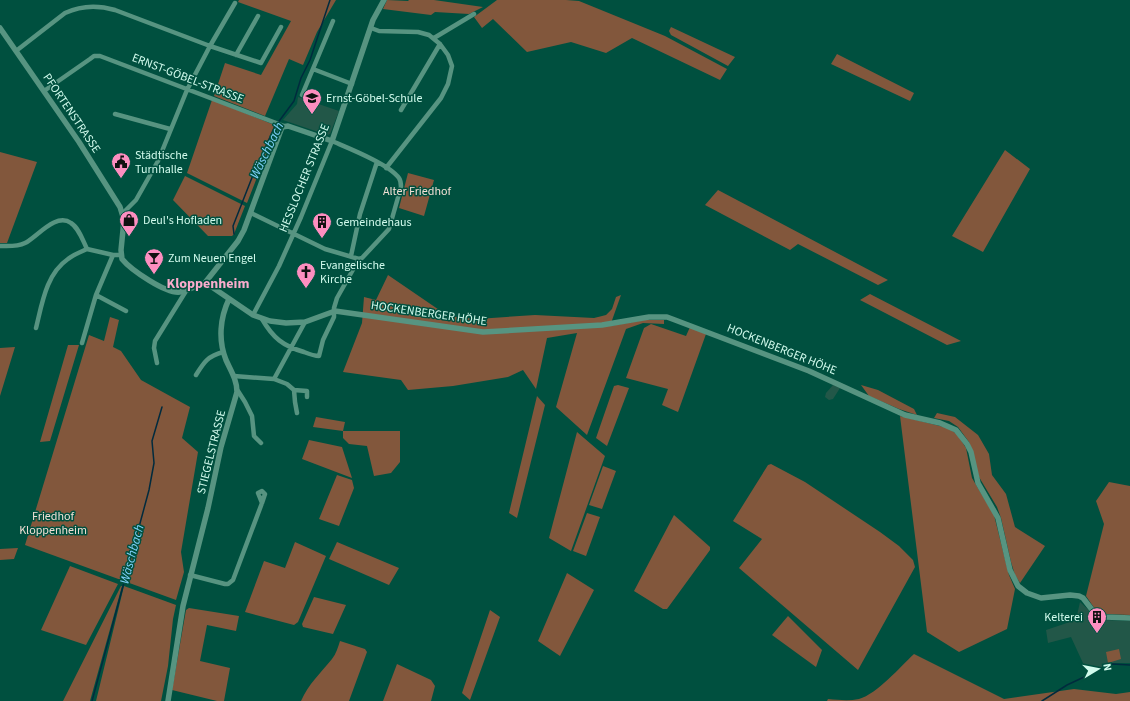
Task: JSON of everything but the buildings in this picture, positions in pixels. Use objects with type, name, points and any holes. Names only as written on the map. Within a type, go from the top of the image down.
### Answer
[{"type":"street","name":"HESSLOCHER STRASSE","points":[[253,315],[294,234],[332,141],[371,28],[384,0]]},
{"type":"street","points":[[235,4],[210,46],[187,90],[158,161],[136,200],[123,213],[122,255],[124,262],[166,290],[178,292],[186,291],[204,284],[238,241],[251,213],[282,126]]},
{"type":"street","points":[[16,51],[66,13],[87,6],[105,7],[115,10],[210,46],[261,63],[281,27]]},
{"type":"street","points":[[434,38],[474,14]]},
{"type":"street","points":[[236,55],[258,16]]},
{"type":"street","points":[[302,96],[333,21]]},
{"type":"street","name":"PFORTENSTRASSE","points":[[0,28],[79,142],[123,213]]},
{"type":"street","points":[[371,28],[379,31],[418,32],[434,38],[452,62],[452,71],[448,84],[438,103],[386,168]]},
{"type":"street","points":[[401,110],[440,44]]},
{"type":"street","name":"ERNST-GÖBEL-STRASSE","points":[[44,91],[90,59],[97,56],[104,57],[282,126],[288,126],[332,141]]},
{"type":"street","points":[[313,70],[352,84]]},
{"type":"street","points":[[396,98],[405,103]]},
{"type":"street","points":[[115,114],[170,129]]},
{"type":"street","points":[[262,319],[279,341],[290,349],[319,356],[321,354],[323,340],[334,317],[335,303],[340,292],[358,260],[362,258],[387,232],[391,225],[401,183],[398,178],[377,162],[332,141]]},
{"type":"street","points":[[351,256],[360,214],[377,162]]},
{"type":"street","points":[[251,213],[326,249],[351,256],[358,260]]},
{"type":"street","points":[[0,246],[15,247],[26,243],[53,222],[62,220],[70,222],[76,228],[87,249]]},
{"type":"street","points":[[36,328],[49,282],[57,270],[69,258],[87,249],[113,255],[122,255]]},
{"type":"street","points":[[82,343],[96,296],[113,255]]},
{"type":"street","points":[[204,284],[217,289],[229,299],[253,315],[262,319],[282,323],[305,322],[335,311]]},
{"type":"street","points":[[157,363],[154,348],[155,341],[186,291]]},
{"type":"street","points":[[96,296],[126,311]]},
{"type":"street","points":[[229,299],[225,307],[221,332],[223,352],[234,376],[238,391],[252,416],[254,436],[261,443]]},
{"type":"street","name":"HOCKENBERGER HÖHE","points":[[335,311],[483,332],[602,325],[649,317],[666,317],[765,353],[809,371],[905,415],[949,426],[956,430],[968,444],[978,483],[998,518],[1010,570],[1016,582],[1027,593],[1041,598],[1070,595],[1079,596],[1096,614],[1106,617],[1130,618]]},
{"type":"street","points":[[274,379],[305,322]]},
{"type":"street","points":[[196,375],[205,361],[216,354],[223,352]]},
{"type":"street","points":[[234,376],[274,379],[287,384],[294,390],[307,391],[307,397]]},
{"type":"street","points":[[294,390],[294,402],[297,413]]},
{"type":"street","name":"STIEGELSTRASSE","points":[[168,701],[182,612],[190,576],[208,508],[221,447],[238,391]]},
{"type":"street","points":[[190,576],[224,584],[231,583],[262,503]]},
{"type":"shaded area","name":"Ernst-Göbel-Schule","points":[[298,97],[339,111],[330,134],[327,135],[283,120],[297,104]]},
{"type":"shaded area","points":[[833,385],[840,388],[833,399],[829,400],[825,397],[826,393]]},
{"type":"shaded area","points":[[1080,602],[1095,616],[1105,620],[1130,621],[1130,663],[1112,663],[1088,674],[1071,637],[1048,643],[1046,630],[1076,620]]},
{"type":"green space","points":[[239,0],[336,0],[317,32],[303,65],[289,59],[265,116],[214,96],[225,63],[261,75],[291,21],[238,2]]},
{"type":"green space","points":[[387,0],[434,0],[483,7],[469,14],[435,12],[431,15],[383,9]]},
{"type":"green space","points":[[497,0],[579,1],[665,36],[727,69],[720,80],[632,38],[606,53],[571,42],[527,52],[493,19],[482,28],[474,17]]},
{"type":"green space","points":[[671,27],[735,57],[728,66],[671,35],[669,31]]},
{"type":"green space","points":[[837,54],[914,93],[910,101],[831,64]]},
{"type":"green space","points":[[212,100],[277,126],[247,203],[187,173]]},
{"type":"green space","points":[[1005,150],[1030,169],[983,252],[952,236]]},
{"type":"green space","points":[[0,152],[37,162],[7,243],[0,243]]},
{"type":"green space","name":"Alter Friedhof","points":[[408,173],[434,180],[424,216],[399,208]]},
{"type":"green space","points":[[185,176],[245,206],[232,236],[208,236],[173,200]]},
{"type":"green space","points":[[718,190],[888,280],[878,285],[798,244],[790,250],[705,205]]},
{"type":"green space","points":[[388,275],[448,316],[477,319],[535,315],[594,318],[606,315],[612,309],[616,297],[621,295],[610,326],[644,320],[664,320],[664,324],[643,323],[626,329],[587,435],[556,407],[577,333],[547,338],[536,389],[523,370],[508,377],[453,386],[408,390],[401,380],[343,372],[362,323],[364,297],[376,300]]},
{"type":"green space","points":[[870,294],[961,341],[947,345],[860,300]]},
{"type":"green space","name":"Friedhof Kloppenheim","points":[[110,317],[119,320],[113,347],[121,351],[141,380],[190,407],[182,438],[198,452],[181,552],[184,572],[176,600],[25,545],[89,335],[104,341]]},
{"type":"green space","points":[[651,324],[686,336],[690,327],[706,334],[678,412],[662,405],[668,389],[626,378],[644,328]]},
{"type":"green space","points":[[68,345],[79,345],[50,441],[40,442]]},
{"type":"green space","points":[[15,347],[0,396],[0,348]]},
{"type":"green space","points":[[618,385],[629,388],[607,446],[596,438],[614,386]]},
{"type":"green space","points":[[861,385],[878,390],[914,409],[917,415],[869,396]]},
{"type":"green space","points":[[537,396],[545,405],[517,518],[509,513]]},
{"type":"green space","points":[[937,413],[955,417],[978,435],[989,454],[992,475],[1006,494],[1015,527],[1045,546],[1020,583],[1015,575],[1011,562],[1001,518],[997,507],[979,477],[969,442],[958,427],[949,421],[934,418]]},
{"type":"green space","points":[[900,416],[948,428],[957,434],[966,448],[972,478],[994,515],[1009,575],[1015,589],[1007,629],[959,652],[927,632]]},
{"type":"green space","points":[[316,417],[345,422],[343,431],[313,427]]},
{"type":"green space","points":[[343,431],[400,431],[400,462],[391,473],[374,476],[367,446],[349,444],[343,438]]},
{"type":"green space","points":[[577,432],[605,456],[571,551],[549,538]]},
{"type":"green space","points":[[309,440],[342,447],[352,478],[302,459]]},
{"type":"green space","points":[[771,464],[805,482],[880,532],[899,546],[913,560],[915,567],[858,670],[739,568],[762,539],[733,521],[768,465]]},
{"type":"green space","points":[[603,466],[616,471],[602,509],[589,505]]},
{"type":"green space","points":[[337,475],[352,480],[354,488],[339,526],[319,519]]},
{"type":"green space","points":[[1109,482],[1130,486],[1130,615],[1106,614],[1095,609],[1086,596],[1104,524],[1096,501]]},
{"type":"green space","points":[[587,513],[600,517],[586,556],[573,551]]},
{"type":"green space","points":[[674,515],[710,547],[710,550],[667,609],[663,609],[634,591]]},
{"type":"green space","points":[[295,542],[326,556],[298,622],[294,625],[245,612],[264,561],[285,568]]},
{"type":"green space","points":[[337,542],[399,568],[389,585],[329,559]]},
{"type":"green space","points":[[18,548],[14,559],[0,560],[0,549]]},
{"type":"green space","points":[[70,566],[118,584],[86,645],[41,630]]},
{"type":"green space","points":[[567,573],[594,590],[560,656],[538,641]]},
{"type":"green space","points":[[121,586],[90,701],[63,701]]},
{"type":"green space","points":[[124,586],[176,605],[168,666],[161,701],[96,701]]},
{"type":"green space","points":[[314,597],[346,605],[333,634],[303,627],[302,624]]},
{"type":"green space","points":[[189,608],[239,616],[236,631],[207,625],[200,661],[230,668],[224,701],[217,701],[172,690],[186,610]]},
{"type":"green space","points":[[490,610],[500,617],[470,700],[462,693]]},
{"type":"green space","points":[[788,616],[822,650],[816,667],[772,635]]},
{"type":"green space","points":[[340,641],[365,649],[367,652],[349,701],[301,701],[311,684],[333,657]]},
{"type":"green space","points":[[1119,649],[1121,659],[1108,663],[1106,652]]},
{"type":"green space","points":[[914,654],[1004,699],[1074,689],[1116,694],[1130,692],[1130,701],[827,701],[828,699],[855,700],[866,696],[881,686]]},
{"type":"green space","points":[[397,664],[431,680],[435,686],[431,701],[383,701]]},
{"type":"waterway","name":"Wäschbach","points":[[234,234],[233,226],[253,175],[274,128],[294,101],[301,78],[310,60],[330,0]]},
{"type":"waterway","name":"Wäschbach","points":[[92,701],[149,490],[154,463],[152,441],[162,407]]},
{"type":"waterway","points":[[1042,701],[1067,685],[1112,664],[1130,665]]},
{"type":"place","name":"Ernst-Göbel-Schule","points":[[312,115]]},
{"type":"place","name":"Städtische Turnhalle","points":[[121,179]]},
{"type":"place","name":"Deul's Hofladen","points":[[129,237]]},
{"type":"place","name":"Gemeindehaus","points":[[322,239]]},
{"type":"place","name":"Zum Neuen Engel","points":[[154,275]]},
{"type":"place","name":"Evangelische Kirche","points":[[306,289]]},
{"type":"place","name":"Kelterei","points":[[1097,634]]},
{"type":"district","name":"Kloppenheim","points":[[208,283]]}]
